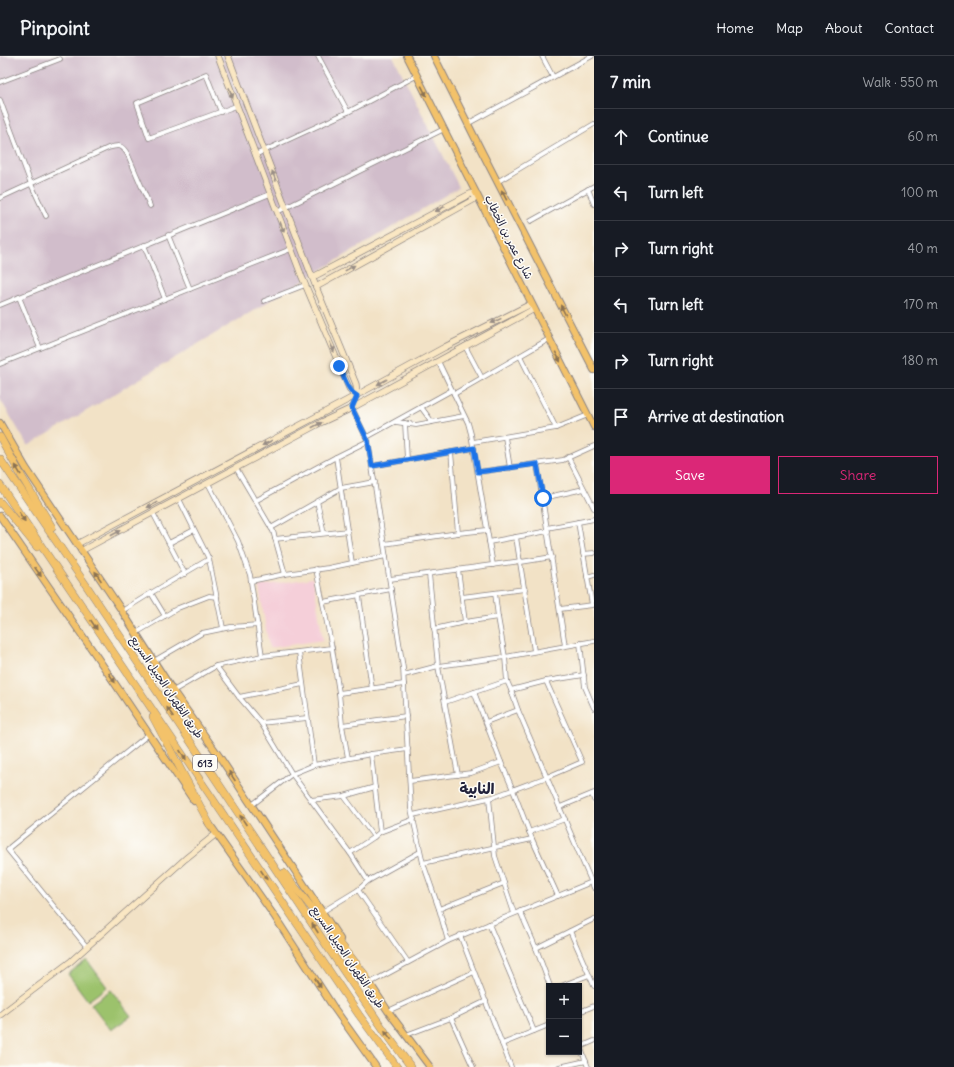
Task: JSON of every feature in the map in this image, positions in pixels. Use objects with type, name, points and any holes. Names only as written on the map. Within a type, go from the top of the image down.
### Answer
[{"type":"highway","points":[[0,438],[88,588]]},
{"type":"highway","name":"طريق الظهران الجبيل السريع","points":[[0,459],[349,979],[411,1067]]},
{"type":"highway","name":"طريق الظهران الجبيل السريع","points":[[0,484],[359,1015],[397,1067]]},
{"type":"highway","points":[[0,502],[59,572]]},
{"type":"highway","points":[[135,684],[210,825]]},
{"type":"highway","points":[[253,835],[366,976]]},
{"type":"main road","name":"شارع عمر بن الخطاب","points":[[406,56],[594,427]]},
{"type":"main road","name":"شارع عمر بن الخطاب","points":[[434,56],[497,182],[591,357],[594,370]]},
{"type":"main road","points":[[0,423],[26,468],[122,611],[173,691],[252,805],[388,1011],[430,1067]]},
{"type":"main road","name":"613","points":[[0,516],[216,834],[275,917],[334,1008],[376,1067]]},
{"type":"street","points":[[218,56],[305,285],[349,388],[352,393],[357,396]]},
{"type":"street","points":[[228,56],[316,288],[356,384],[357,396],[352,408],[368,439],[404,675],[411,809],[423,863],[448,941]]},
{"type":"street","points":[[318,56],[348,112]]},
{"type":"street","points":[[542,56],[553,77]]},
{"type":"street","points":[[467,124],[592,56]]},
{"type":"street","points":[[0,82],[60,59]]},
{"type":"street","points":[[221,112],[206,74],[137,103],[150,138],[221,112],[236,106]]},
{"type":"street","points":[[255,155],[348,112],[416,76]]},
{"type":"street","points":[[0,100],[31,184],[46,216]]},
{"type":"street","points":[[497,182],[594,124]]},
{"type":"street","points":[[277,212],[444,129]]},
{"type":"street","points":[[0,198],[108,148],[121,146],[125,148],[150,206]]},
{"type":"street","points":[[531,221],[594,186]]},
{"type":"street","points":[[588,189],[594,204]]},
{"type":"street","points":[[313,277],[470,194],[476,193]]},
{"type":"street","points":[[316,288],[473,200],[476,193]]},
{"type":"street","points":[[0,304],[270,194]]},
{"type":"street","points":[[168,236],[190,289]]},
{"type":"street","points":[[144,245],[164,299]]},
{"type":"street","points":[[0,364],[291,249]]},
{"type":"street","points":[[264,301],[305,285]]},
{"type":"street","points":[[19,297],[40,348]]},
{"type":"street","points":[[81,551],[322,422],[352,408],[465,346],[533,306]]},
{"type":"street","points":[[77,544],[357,396],[445,347],[533,306]]},
{"type":"street","points":[[255,501],[368,439],[421,407],[482,378],[549,339]]},
{"type":"street","points":[[465,346],[482,378]]},
{"type":"street","points":[[520,356],[556,428]]},
{"type":"street","points":[[438,361],[468,423],[473,442],[493,565]]},
{"type":"street","points":[[421,407],[432,422]]},
{"type":"street","points":[[473,442],[556,428],[588,415]]},
{"type":"street","points":[[395,422],[416,425],[464,416]]},
{"type":"street","points":[[405,423],[407,460]]},
{"type":"street","points":[[505,437],[510,468]]},
{"type":"street","points":[[478,472],[563,460],[594,446]]},
{"type":"street","points":[[372,466],[474,448]]},
{"type":"street","points":[[451,452],[458,533]]},
{"type":"street","points":[[336,457],[352,563]]},
{"type":"street","points":[[568,457],[594,508]]},
{"type":"street","points":[[537,464],[565,646]]},
{"type":"street","points":[[236,468],[271,528],[285,574]]},
{"type":"street","points":[[271,528],[341,488],[375,482]]},
{"type":"street","points":[[208,483],[238,541],[250,575],[262,656]]},
{"type":"street","points":[[543,498],[584,489]]},
{"type":"street","points":[[179,499],[209,559],[223,628]]},
{"type":"street","points":[[317,501],[324,534]]},
{"type":"street","points":[[153,513],[185,574]]},
{"type":"street","points":[[134,515],[138,521]]},
{"type":"street","points":[[489,542],[594,519]]},
{"type":"street","points":[[560,610],[593,605],[578,522]]},
{"type":"street","points":[[168,543],[194,530]]},
{"type":"street","points":[[384,544],[488,530]]},
{"type":"street","points":[[275,539],[348,531]]},
{"type":"street","points":[[516,537],[534,651]]},
{"type":"street","points":[[583,554],[594,552]]},
{"type":"street","points":[[251,581],[386,556]]},
{"type":"street","points":[[390,579],[552,557]]},
{"type":"street","points":[[122,611],[209,559]]},
{"type":"street","points":[[316,569],[340,693],[342,725],[348,758]]},
{"type":"street","points":[[458,570],[466,622]]},
{"type":"street","points":[[429,574],[438,666],[458,774]]},
{"type":"street","points":[[587,577],[594,575]]},
{"type":"street","points":[[323,602],[391,589]]},
{"type":"street","points":[[462,597],[525,589]]},
{"type":"street","points":[[151,593],[165,616]]},
{"type":"street","points":[[495,593],[505,657],[507,681],[547,778],[593,881],[594,888]]},
{"type":"street","points":[[136,633],[178,608],[208,596],[216,597]]},
{"type":"street","points":[[359,596],[372,688]]},
{"type":"street","points":[[434,628],[498,617]]},
{"type":"street","points":[[154,661],[202,633],[223,628],[258,625]]},
{"type":"street","points":[[404,675],[438,666],[505,657],[594,641]]},
{"type":"street","points":[[580,643],[585,687],[594,706]]},
{"type":"street","points":[[173,691],[216,666],[262,656],[332,648]]},
{"type":"street","points":[[299,652],[314,765]]},
{"type":"street","points":[[216,666],[260,723],[292,774],[350,852],[368,881]]},
{"type":"street","points":[[511,690],[546,681],[584,675]]},
{"type":"street","points":[[445,702],[507,681]]},
{"type":"street","points":[[350,852],[380,832],[413,817],[488,798],[513,790],[547,778],[582,762],[546,681]]},
{"type":"street","points":[[239,697],[303,684]]},
{"type":"street","points":[[340,693],[404,684]]},
{"type":"street","points":[[474,692],[529,832],[558,896]]},
{"type":"street","points":[[486,722],[518,710]]},
{"type":"street","points":[[342,725],[406,716]]},
{"type":"street","points":[[260,723],[307,718]]},
{"type":"street","points":[[87,947],[8,850],[149,734]]},
{"type":"street","points":[[252,805],[292,774],[314,765],[371,754],[408,749]]},
{"type":"street","points":[[371,754],[380,832]]},
{"type":"street","points":[[410,781],[470,773],[501,762]]},
{"type":"street","points":[[311,800],[344,796],[375,787]]},
{"type":"street","points":[[560,807],[593,794],[594,800]]},
{"type":"street","points":[[344,796],[374,837]]},
{"type":"street","points":[[488,798],[495,856],[514,913]]},
{"type":"street","points":[[529,832],[565,819]]},
{"type":"street","points":[[0,1015],[70,962],[185,859],[216,834]]},
{"type":"street","points":[[423,863],[532,839]]},
{"type":"street","points":[[322,912],[358,890],[368,881],[420,852]]},
{"type":"street","points":[[370,983],[460,935],[593,881]]},
{"type":"street","points":[[439,909],[504,883]]},
{"type":"street","points":[[358,890],[408,962]]},
{"type":"street","points":[[520,911],[549,983]]},
{"type":"street","points":[[536,948],[594,919]]},
{"type":"street","points":[[489,924],[534,1031]]},
{"type":"street","points":[[570,931],[594,986]]},
{"type":"street","points":[[460,935],[511,1067]]},
{"type":"street","points":[[388,1011],[474,972]]},
{"type":"street","points":[[568,983],[588,975]]},
{"type":"street","points":[[406,1035],[450,1018],[486,1001]]},
{"type":"street","points":[[582,1011],[594,1006]]},
{"type":"street","points":[[450,1018],[473,1067]]},
{"type":"street","points":[[502,1044],[546,1026]]},
{"type":"street","points":[[582,1044],[594,1041]]},
{"type":"street","points":[[582,1050],[588,1067]]},
{"type":"street","points":[[559,1067],[586,1061]]},
{"type":"shaded area","points":[[0,56],[393,56],[459,187],[28,446],[0,399]]},
{"type":"shaded area","points":[[313,578],[323,640],[269,648],[259,586]]},
{"type":"green space","points":[[87,960],[107,987],[88,1001],[68,974]]},
{"type":"green space","points":[[111,990],[131,1016],[111,1030],[91,1004]]},
{"type":"district","name":"النابية","points":[[477,788]]},
{"type":"route","points":[[339,366],[352,393],[357,396],[352,408],[367,437],[372,466],[474,448],[478,472],[537,464],[543,498]]}]
